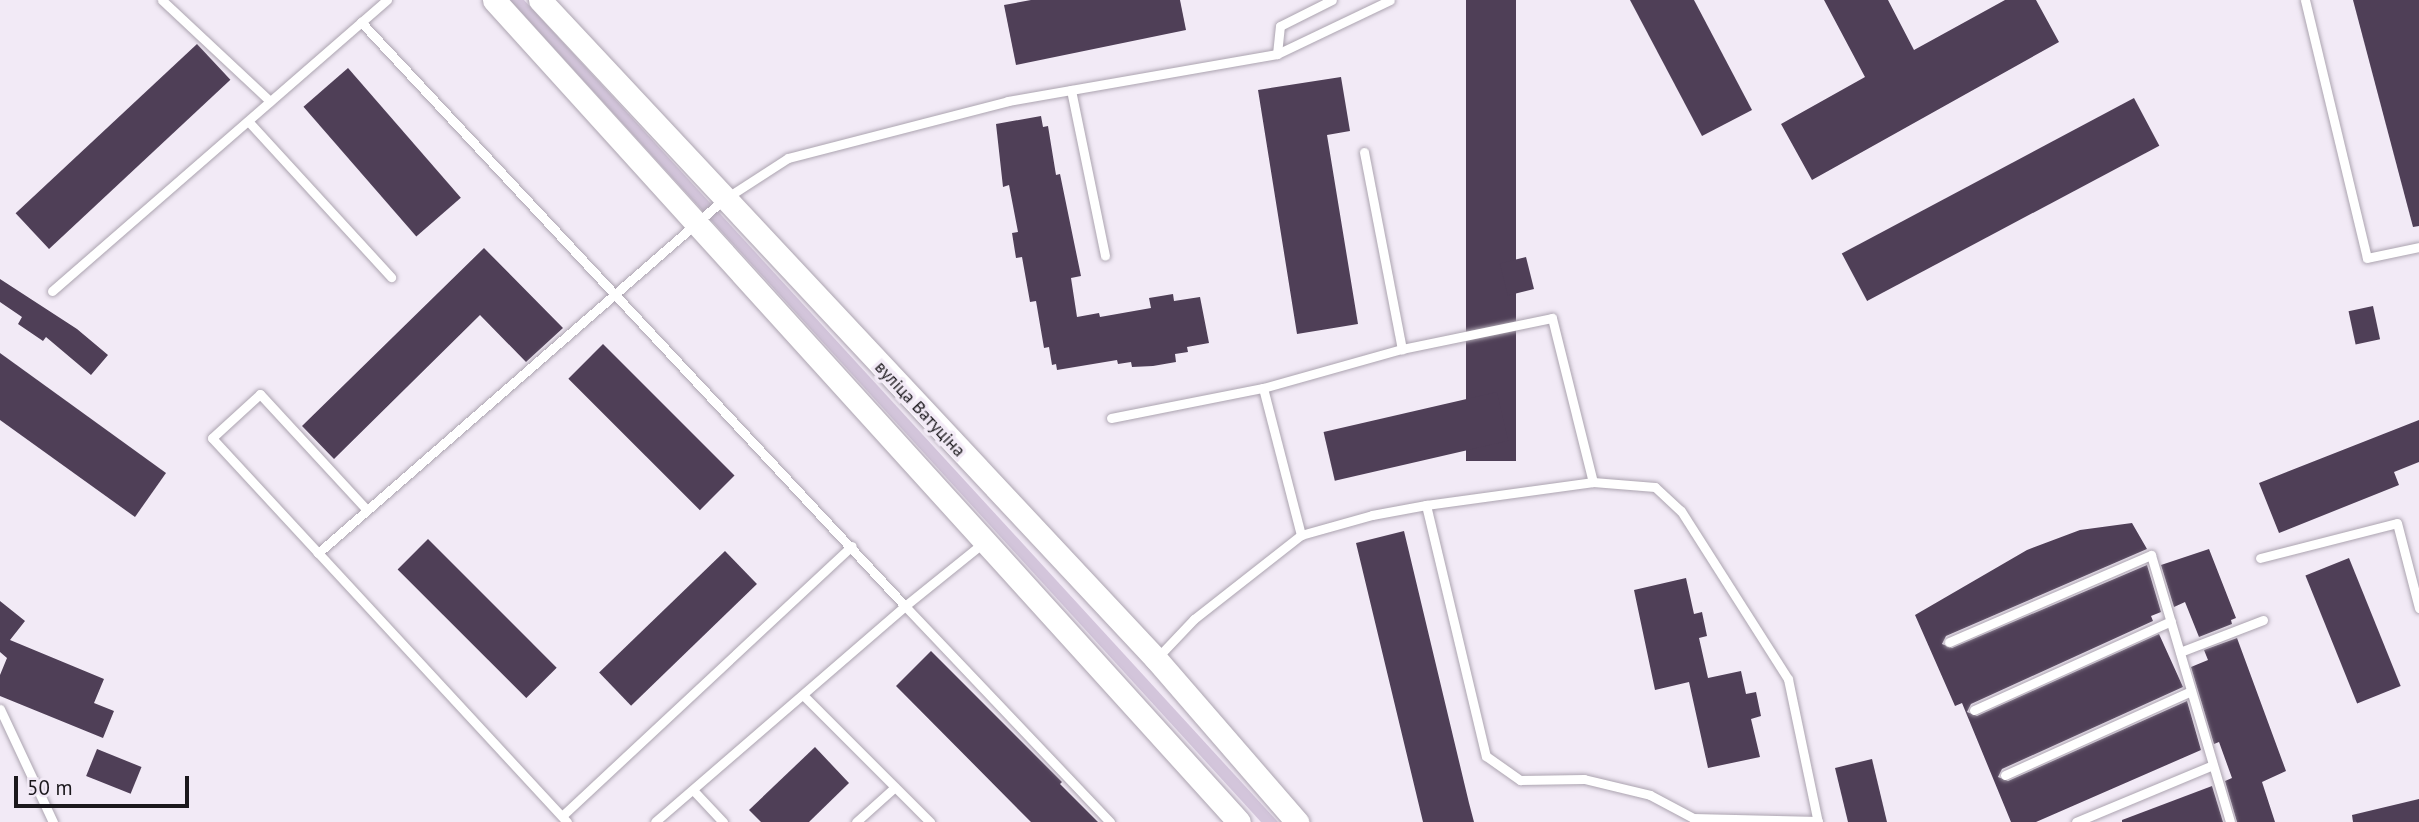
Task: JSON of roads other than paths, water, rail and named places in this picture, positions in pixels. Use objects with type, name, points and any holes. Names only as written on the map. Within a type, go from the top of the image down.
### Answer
[{"type":"street","points":[[494,0],[1240,822]]},
{"type":"street","name":"вуліца Ватуціна","points":[[540,0],[723,200],[1156,659],[1297,822]]},
{"type":"lane","points":[[162,0],[270,102]]},
{"type":"lane","points":[[52,291],[387,0]]},
{"type":"lane","points":[[1278,54],[1280,26],[1332,0]]},
{"type":"lane","points":[[318,553],[723,200],[788,158],[1008,101],[1278,54],[1390,0]]},
{"type":"lane","points":[[2305,0],[2367,258],[2419,247]]},
{"type":"lane","points":[[361,22],[852,546],[877,579],[1110,822]]},
{"type":"lane","points":[[1072,90],[1105,256]]},
{"type":"lane","points":[[248,121],[391,277]]},
{"type":"lane","points":[[1364,152],[1402,349]]},
{"type":"lane","points":[[1111,418],[1263,388],[1402,349],[1552,318],[1593,482]]},
{"type":"lane","points":[[1263,388],[1301,535]]},
{"type":"lane","points":[[367,510],[260,394],[212,438],[565,819],[852,546]]},
{"type":"lane","points":[[1156,659],[1194,619],[1301,535],[1372,515],[1426,505],[1593,482],[1655,487],[1681,511],[1788,679],[1818,822],[1693,818],[1650,795],[1584,779],[1520,780],[1486,756],[1426,505]]},
{"type":"lane","points":[[2260,558],[2397,523],[2419,608]]},
{"type":"lane","points":[[655,822],[905,606],[985,542]]},
{"type":"lane","points":[[1949,642],[2151,555],[2230,822]]},
{"type":"lane","points":[[2180,652],[2263,620]]},
{"type":"lane","points":[[1974,710],[2171,621]]},
{"type":"lane","points":[[2005,775],[2191,691]]},
{"type":"lane","points":[[803,695],[930,822]]},
{"type":"lane","points":[[0,709],[53,822]]},
{"type":"lane","points":[[2076,822],[2213,765]]},
{"type":"lane","points":[[856,822],[895,787]]},
{"type":"lane","points":[[693,790],[723,822]]}]
